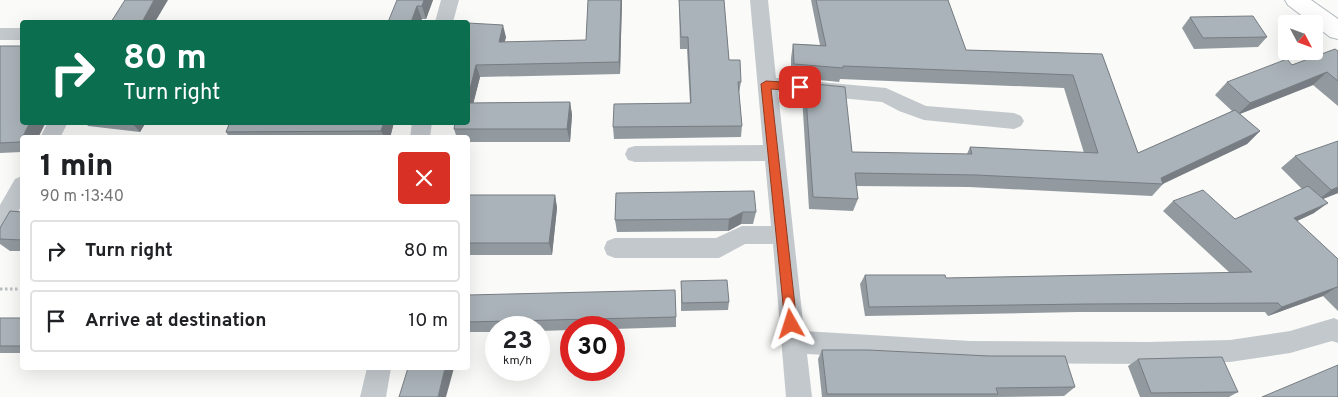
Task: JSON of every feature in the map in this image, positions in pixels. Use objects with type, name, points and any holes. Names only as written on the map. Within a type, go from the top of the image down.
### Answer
[{"type":"street","points":[[445,20],[450,0]]},
{"type":"street","points":[[759,0],[799,397]]},
{"type":"street","points":[[1296,0],[1338,31]]},
{"type":"street","points":[[0,34],[20,34]]},
{"type":"street","points":[[766,84],[886,94],[906,106],[924,113],[1014,121]]},
{"type":"street","points":[[635,154],[773,152]]},
{"type":"street","points":[[0,226],[20,189]]},
{"type":"street","points":[[615,248],[719,248],[742,235],[782,236]]},
{"type":"street","points":[[793,342],[970,352],[1148,353],[1230,351],[1290,342],[1334,328],[1338,332]]},
{"type":"street","points":[[373,397],[379,370]]},
{"type":"path","points":[[0,289],[20,289]]},
{"type":"building","points":[[125,0],[154,0],[143,20],[112,20]]},
{"type":"building","points":[[397,0],[424,0],[422,6],[417,6],[412,20],[389,20]]},
{"type":"building","points":[[588,0],[621,0],[619,62],[476,65],[470,89],[470,23],[503,25],[499,42],[586,40]]},
{"type":"building","points":[[679,0],[724,0],[729,60],[740,60],[741,82],[738,82],[742,126],[613,127],[614,104],[691,103],[688,37],[681,37]]},
{"type":"building","points":[[816,0],[948,0],[966,50],[1102,54],[1138,153],[1235,110],[1260,131],[1161,178],[1163,184],[976,175],[855,173],[858,199],[813,197],[805,83],[845,87],[852,152],[972,154],[970,147],[1098,153],[1073,75],[843,66],[843,68],[794,64],[793,44],[826,46]]},
{"type":"building","points":[[1253,16],[1267,37],[1203,38],[1190,17]]},
{"type":"building","points":[[0,46],[20,46],[20,125],[28,125],[24,135],[20,135],[20,142],[0,143]]},
{"type":"building","points":[[1335,49],[1338,51],[1338,81],[1327,72],[1250,103],[1227,82],[1284,60],[1288,60],[1292,65],[1305,60],[1323,60],[1323,53]]},
{"type":"building","points":[[570,102],[567,129],[454,129],[455,125],[470,125],[470,103]]},
{"type":"building","points":[[229,125],[383,125],[381,131],[226,132]]},
{"type":"building","points":[[1338,141],[1338,187],[1331,190],[1295,156]]},
{"type":"building","points":[[1308,186],[1328,203],[1294,218],[1338,259],[1338,287],[1282,307],[1278,303],[869,307],[865,275],[945,275],[946,278],[1252,272],[1173,201],[1203,190],[1235,219]]},
{"type":"building","points":[[754,191],[756,212],[743,212],[729,219],[615,220],[616,193]]},
{"type":"building","points":[[470,195],[555,195],[549,243],[470,243]]},
{"type":"building","points":[[10,211],[20,212],[20,240],[0,239],[0,228]]},
{"type":"building","points":[[727,280],[729,302],[682,303],[681,281]]},
{"type":"building","points":[[675,290],[676,317],[625,318],[625,316],[560,316],[560,320],[550,320],[550,316],[485,316],[485,322],[470,322],[470,295]]},
{"type":"building","points":[[0,318],[20,318],[20,346],[0,346]]},
{"type":"building","points":[[822,350],[868,350],[989,356],[1065,356],[1075,387],[996,388],[998,394],[827,394]]},
{"type":"building","points":[[1222,357],[1238,392],[1151,393],[1138,359]]},
{"type":"building","points":[[1338,365],[1338,397],[1262,397]]},
{"type":"building","points":[[407,370],[445,370],[438,397],[399,397]]},
{"type":"route","points":[[791,324],[766,84],[800,87]]}]
